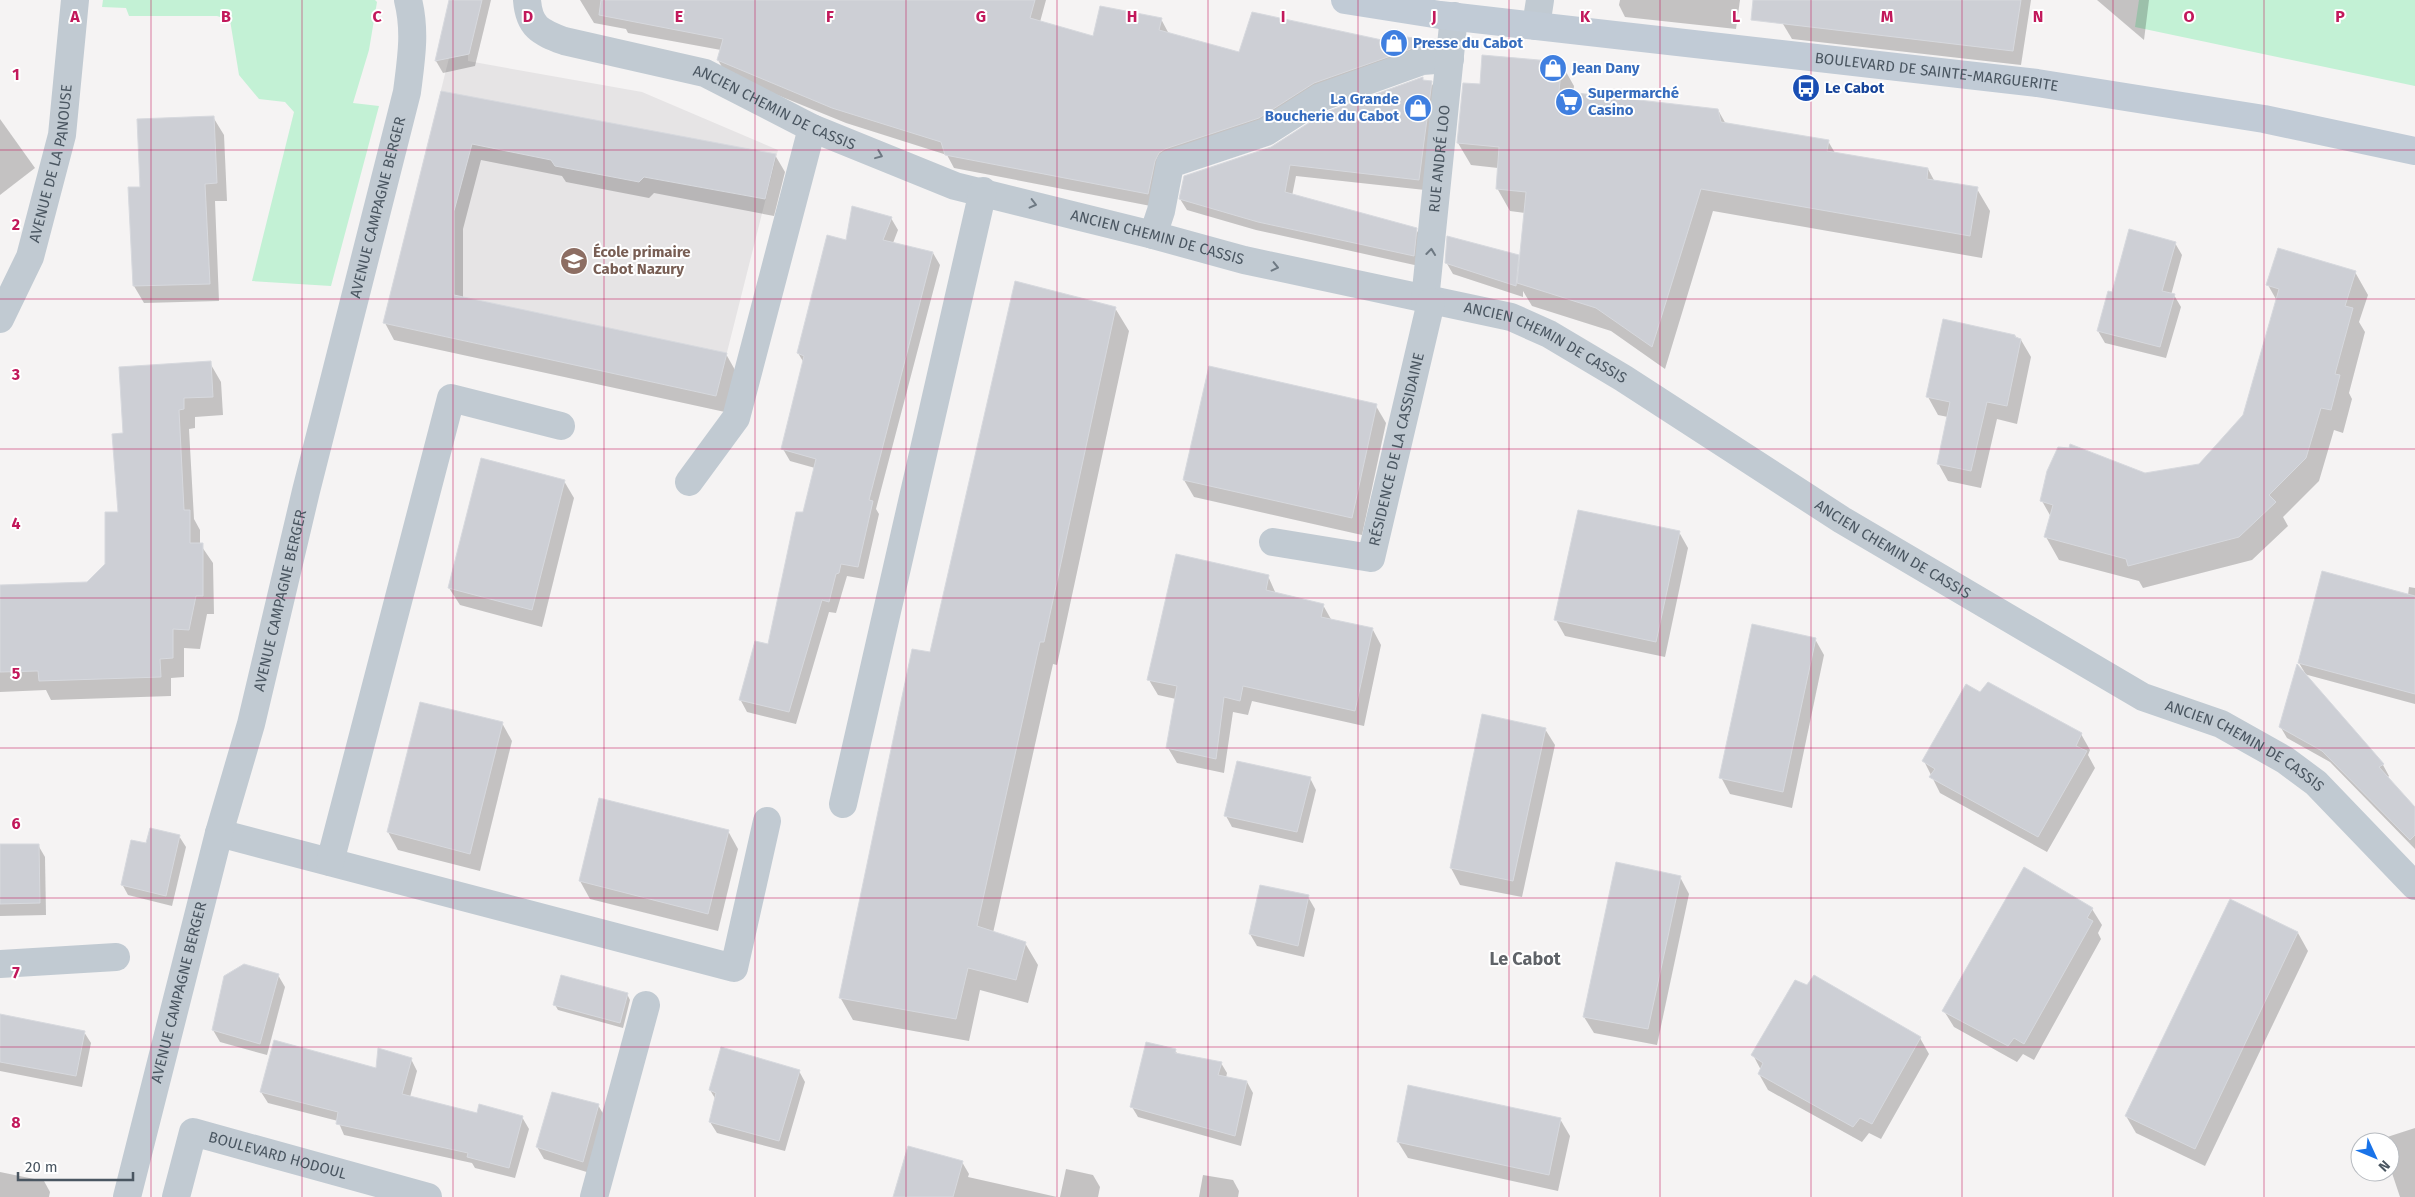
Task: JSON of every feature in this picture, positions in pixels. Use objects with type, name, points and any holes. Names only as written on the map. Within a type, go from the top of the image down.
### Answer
[{"type":"street","name":"AVENUE DE LA PANOUSE","points":[[0,319],[30,257],[62,135],[76,0]]},
{"type":"street","name":"AVENUE CAMPAGNE BERGER","points":[[127,1197],[219,833],[251,724],[306,491],[407,92],[414,42],[412,17],[408,0]]},
{"type":"street","name":"ANCIEN CHEMIN DE CASSIS","points":[[527,0],[528,17],[544,33],[564,41],[641,56],[705,73],[812,128],[955,186],[1153,235],[1244,260],[1428,301],[1511,317],[1549,334],[1623,378],[1842,520],[2144,697],[2221,724],[2285,760],[2322,789],[2415,886]]},
{"type":"street","name":"BOULEVARD DE SAINTE-MARGUERITE","points":[[1345,0],[1445,10],[1538,13],[2037,83],[2264,119],[2415,151]]},
{"type":"street","name":"RUE ANDRÉ LOO","points":[[1428,301],[1450,59],[1445,10]]},
{"type":"street","points":[[1153,235],[1161,211],[1170,164],[1266,132],[1319,98],[1422,62],[1450,59]]},
{"type":"street","points":[[689,482],[736,418],[812,128]]},
{"type":"street","points":[[843,804],[983,192]]},
{"type":"street","name":"RÉSIDENCE DE LA CASSIDAINE","points":[[1273,542],[1371,558],[1428,301]]},
{"type":"street","points":[[330,862],[451,398],[561,426]]},
{"type":"street","points":[[219,833],[734,968],[767,821]]},
{"type":"street","points":[[0,964],[116,957]]},
{"type":"street","points":[[594,1197],[646,1005]]},
{"type":"street","name":"BOULEVARD HODOUL","points":[[176,1197],[192,1132],[428,1197]]},
{"type":"shaded area","name":"École primaire Cabot Nazury","points":[[468,55],[468,61],[642,92],[778,150],[716,396],[383,323],[449,58]]},
{"type":"green space","points":[[103,0],[375,0],[377,2],[369,50],[353,103],[379,106],[331,286],[252,281],[294,112],[285,102],[259,99],[239,75],[230,20],[217,16],[129,16],[126,8],[102,7]]},
{"type":"green space","points":[[2139,0],[2415,0],[2415,86],[2135,27]]},
{"type":"building","points":[[449,0],[482,0],[469,54],[435,61]]},
{"type":"building","points":[[601,0],[1035,0],[1030,18],[1093,36],[1100,6],[1162,18],[1159,30],[1239,52],[1252,12],[1382,40],[1391,35],[1422,39],[1422,45],[1314,83],[1259,118],[1165,149],[1159,153],[1155,161],[1148,194],[945,155],[941,142],[832,108],[717,60],[723,39],[599,15]]},
{"type":"building","points":[[1753,0],[2021,0],[2013,51],[1751,20]]},
{"type":"building","points":[[1482,55],[1562,62],[1559,91],[1718,109],[1721,122],[1829,140],[1827,151],[1928,168],[1927,179],[1978,187],[1970,236],[1701,189],[1652,347],[1596,308],[1517,283],[1526,192],[1496,189],[1499,147],[1457,143],[1463,83],[1480,84]]},
{"type":"building","points":[[1423,77],[1423,80],[1432,81],[1419,180],[1290,165],[1285,192],[1417,228],[1414,256],[1258,222],[1179,199],[1184,176],[1271,147],[1326,112]]},
{"type":"building","points":[[441,91],[776,154],[765,199],[644,177],[639,182],[555,166],[551,160],[472,144],[454,211],[454,295],[727,353],[716,396],[383,323]]},
{"type":"building","points":[[214,116],[217,183],[205,184],[210,284],[133,286],[128,187],[140,187],[137,119]]},
{"type":"building","points":[[852,206],[892,217],[883,240],[933,252],[869,500],[873,501],[858,567],[841,564],[839,573],[836,574],[829,602],[822,600],[789,712],[739,700],[755,641],[768,644],[796,512],[803,512],[816,459],[781,449],[804,356],[797,353],[827,235],[846,240]]},
{"type":"building","points":[[2129,229],[2176,242],[2162,291],[2175,294],[2160,347],[2097,331],[2108,291],[2112,292]]},
{"type":"building","points":[[1447,236],[1519,255],[1516,286],[1445,263]]},
{"type":"building","points":[[2278,248],[2356,271],[2345,306],[2353,308],[2335,374],[2340,375],[2331,410],[2321,408],[2306,458],[2269,495],[2276,502],[2239,537],[2128,566],[2126,559],[2044,537],[2053,505],[2040,501],[2047,471],[2058,447],[2069,448],[2070,444],[2145,473],[2199,464],[2243,415],[2279,289],[2266,285]]},
{"type":"building","points":[[1015,281],[1116,307],[1044,642],[1040,642],[977,926],[1026,942],[1016,980],[968,968],[956,1019],[839,998],[912,649],[930,652]]},
{"type":"building","points":[[1943,319],[2015,335],[2015,337],[2021,339],[2007,406],[1987,402],[1971,471],[1937,464],[1950,402],[1926,397]]},
{"type":"building","points":[[211,361],[213,397],[184,398],[184,409],[179,410],[184,510],[190,510],[190,543],[203,543],[203,596],[196,596],[189,630],[173,629],[173,658],[160,659],[161,677],[39,681],[38,671],[0,672],[0,585],[87,582],[105,564],[105,512],[118,512],[112,434],[123,433],[119,367]]},
{"type":"building","points":[[1209,366],[1377,404],[1352,518],[1183,480]]},
{"type":"building","points":[[481,458],[565,480],[532,610],[448,588]]},
{"type":"building","points":[[1578,510],[1680,531],[1656,642],[1554,620]]},
{"type":"building","points":[[1176,554],[1269,575],[1266,590],[1324,604],[1321,617],[1373,628],[1355,711],[1243,686],[1240,701],[1224,697],[1216,759],[1166,748],[1177,686],[1147,680]]},
{"type":"building","points":[[2322,571],[2415,596],[2415,694],[2298,663]]},
{"type":"building","points":[[1752,624],[1816,638],[1783,792],[1719,778]]},
{"type":"building","points":[[2297,664],[2384,764],[2379,767],[2415,807],[2415,835],[2410,840],[2322,751],[2279,727]]},
{"type":"building","points":[[1988,682],[2082,733],[2076,746],[2087,751],[2038,837],[1929,777],[1935,769],[1922,761],[1966,684],[1980,692]]},
{"type":"building","points":[[420,702],[503,722],[470,854],[387,832]]},
{"type":"building","points":[[1482,714],[1546,728],[1513,881],[1450,868]]},
{"type":"building","points":[[1237,761],[1311,777],[1297,832],[1224,816]]},
{"type":"building","points":[[599,798],[729,830],[708,914],[579,881]]},
{"type":"building","points":[[150,828],[180,835],[166,896],[121,885],[131,840],[146,843]]},
{"type":"building","points":[[0,844],[39,844],[40,903],[0,904]]},
{"type":"building","points":[[1616,862],[1681,876],[1648,1029],[1583,1017]]},
{"type":"building","points":[[2024,867],[2093,908],[2087,918],[2093,921],[2024,1044],[2014,1038],[2008,1046],[1942,1011]]},
{"type":"building","points":[[1260,885],[1309,895],[1298,946],[1249,934]]},
{"type":"building","points":[[2230,899],[2298,932],[2195,1149],[2125,1116]]},
{"type":"building","points":[[244,964],[279,974],[260,1044],[212,1030],[224,976]]},
{"type":"building","points":[[561,975],[628,993],[620,1023],[553,1005]]},
{"type":"building","points":[[1814,975],[1921,1037],[1872,1124],[1860,1118],[1853,1127],[1758,1074],[1763,1063],[1751,1055],[1795,980],[1807,985]]},
{"type":"building","points":[[0,1014],[85,1031],[76,1076],[0,1062]]},
{"type":"building","points":[[274,1040],[376,1068],[378,1048],[412,1058],[402,1094],[477,1113],[479,1104],[523,1116],[509,1168],[467,1157],[468,1153],[336,1124],[338,1112],[260,1092]]},
{"type":"building","points":[[1146,1042],[1176,1049],[1175,1053],[1222,1062],[1218,1075],[1247,1081],[1235,1136],[1130,1107]]},
{"type":"building","points":[[721,1047],[800,1070],[779,1141],[709,1122],[716,1093],[709,1090]]},
{"type":"building","points":[[1408,1085],[1561,1118],[1549,1175],[1397,1142]]},
{"type":"building","points":[[552,1092],[599,1104],[583,1162],[536,1147]]},
{"type":"building","points":[[908,1146],[963,1161],[953,1197],[893,1197]]},
{"type":"place","name":"Presse du Cabot","points":[[1394,43]]},
{"type":"place","name":"Jean Dany","points":[[1553,68]]},
{"type":"place","name":"Le Cabot","points":[[1806,88]]},
{"type":"place","name":"Supermarché Casino","points":[[1569,102]]},
{"type":"place","name":"La Grande Boucherie du Cabot","points":[[1418,108]]},
{"type":"place","name":"École primaire Cabot Nazury","points":[[574,261]]},
{"type":"district","name":"Le Cabot","points":[[1525,959]]}]
